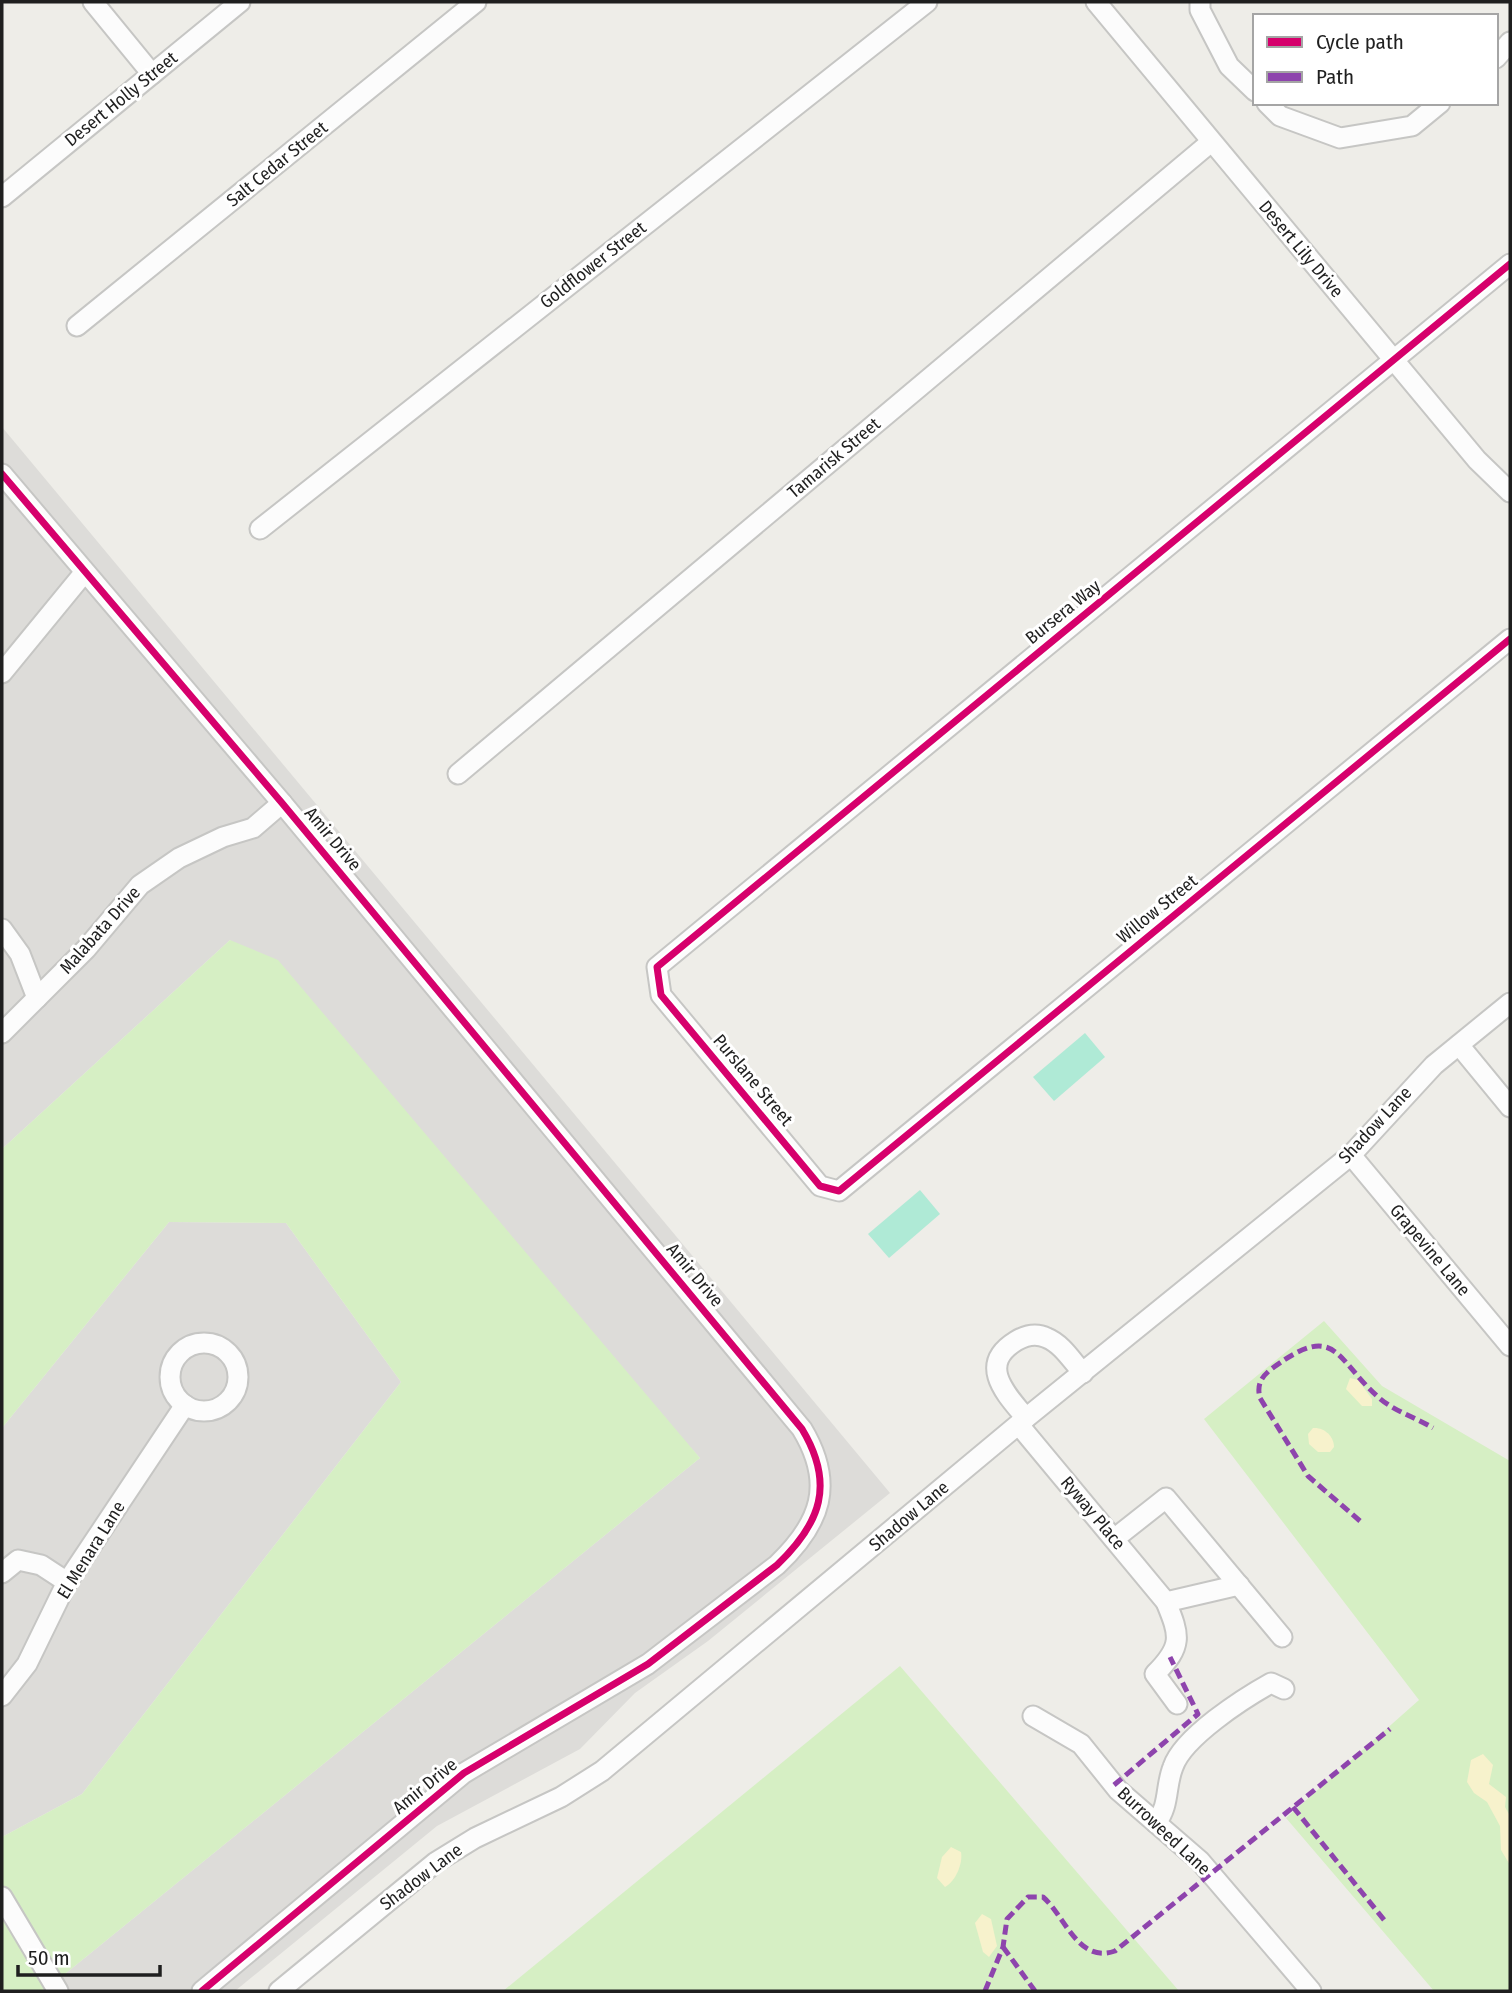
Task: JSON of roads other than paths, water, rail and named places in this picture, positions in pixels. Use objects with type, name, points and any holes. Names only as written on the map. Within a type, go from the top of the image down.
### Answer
[{"type":"street","points":[[93,2],[152,74]]},
{"type":"street","name":"Desert Holly Street","points":[[2,197],[240,2]]},
{"type":"street","name":"Salt Cedar Street","points":[[77,326],[477,2]]},
{"type":"street","name":"Goldflower Street","points":[[260,529],[927,2]]},
{"type":"street","name":"Desert Lily Drive","points":[[1096,2],[1477,460],[1510,492]]},
{"type":"street","points":[[1199,2],[1200,10],[1229,66],[1253,89]]},
{"type":"street","points":[[1498,56],[1510,42]]},
{"type":"street","points":[[1269,105],[1280,116],[1340,138],[1412,126],[1438,105]]},
{"type":"street","name":"Tamarisk Street","points":[[458,774],[1211,142]]},
{"type":"street","name":"Bursera Way","points":[[662,995],[657,967],[1510,264]]},
{"type":"street","name":"Amir Drive","points":[[2,474],[282,803],[802,1429],[815,1454],[821,1480],[815,1516],[795,1548],[777,1565],[648,1664],[464,1773],[202,1991]]},
{"type":"street","points":[[2,673],[84,573]]},
{"type":"street","name":"Willow Street","points":[[820,1186],[839,1191],[1510,639]]},
{"type":"street","name":"Malabata Drive","points":[[2,1033],[86,949],[140,885],[179,859],[223,837],[253,828],[282,803]]},
{"type":"street","points":[[2,929],[20,954],[37,998]]},
{"type":"street","name":"Purslane Street","points":[[662,995],[820,1186]]},
{"type":"street","name":"Shadow Lane","points":[[279,1991],[436,1862],[475,1838],[561,1797],[602,1771],[1023,1422],[1351,1155],[1408,1090],[1510,1003]]},
{"type":"street","points":[[1459,1045],[1510,1107]]},
{"type":"street","name":"Grapevine Lane","points":[[1351,1155],[1510,1346]]},
{"type":"street","name":"Ryway Place","points":[[1083,1373],[1056,1343],[1036,1335],[1013,1342],[998,1361],[997,1374],[1023,1422],[1166,1602],[1178,1632],[1177,1647],[1155,1674],[1177,1704]]},
{"type":"street","name":"El Menara Lane","points":[[2,1696],[27,1664],[67,1582],[185,1405]]},
{"type":"street","points":[[1114,1539],[1166,1498],[1282,1637]]},
{"type":"street","points":[[2,1573],[19,1560],[41,1564],[67,1582]]},
{"type":"street","points":[[1166,1602],[1239,1585]]},
{"type":"street","points":[[1156,1823],[1165,1811],[1172,1768],[1180,1751],[1247,1696],[1271,1683],[1284,1689]]},
{"type":"street","name":"Burroweed Lane","points":[[1033,1716],[1081,1744],[1118,1790],[1200,1861],[1311,1991]]},
{"type":"street","points":[[2,1896],[58,1991]]}]
